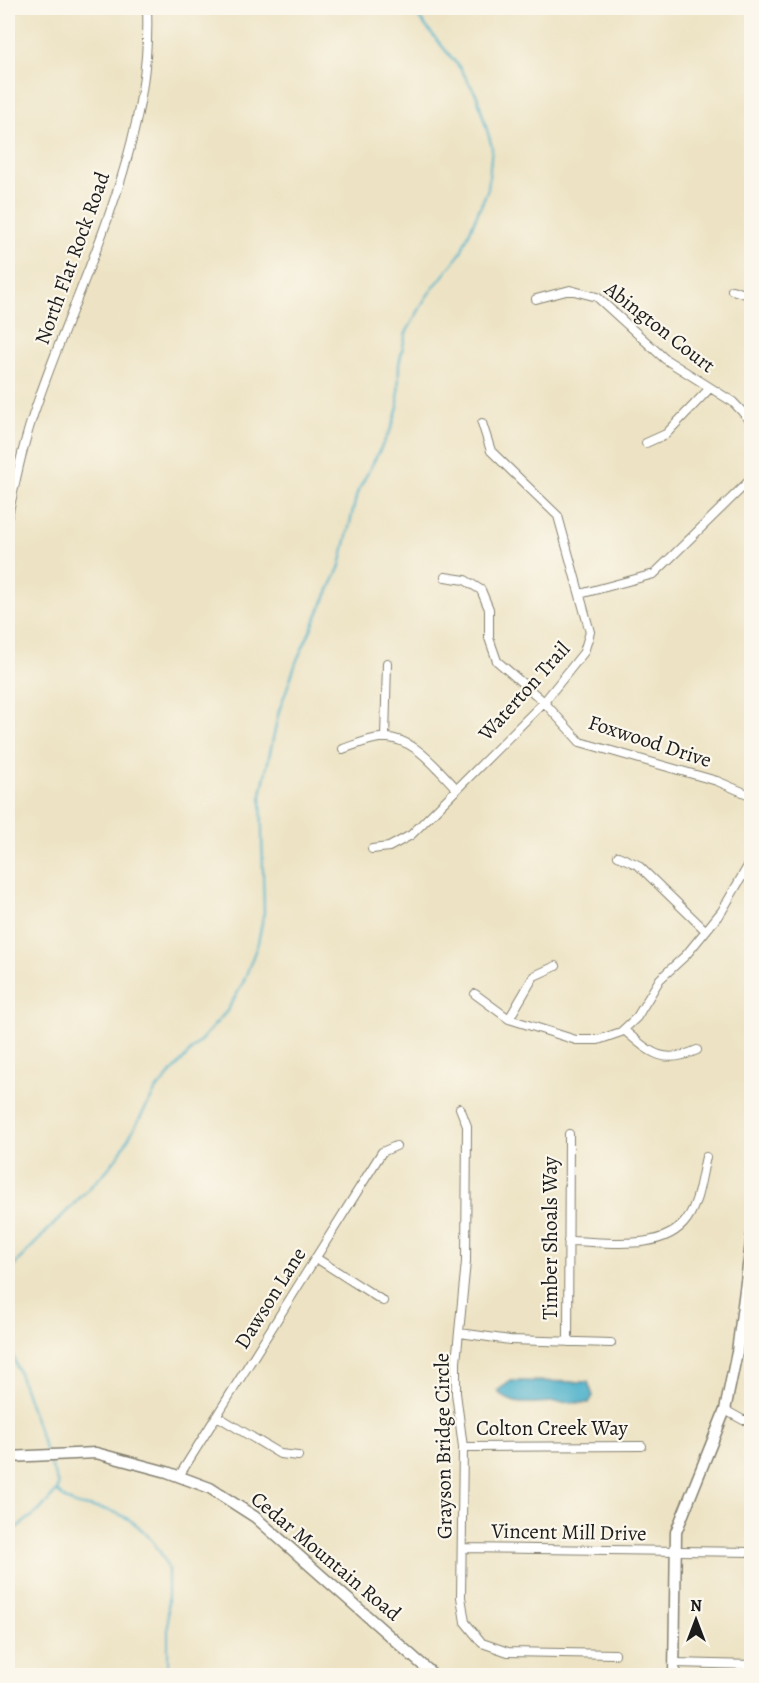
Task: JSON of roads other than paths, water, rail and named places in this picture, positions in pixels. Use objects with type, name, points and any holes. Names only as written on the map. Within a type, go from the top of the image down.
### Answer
[{"type":"street","name":"North Flat Rock Road","points":[[8,516],[29,427],[125,163],[143,87],[147,8]]},
{"type":"street","name":"Abington Court","points":[[536,299],[570,290],[597,297],[665,359],[733,402],[752,422]]},
{"type":"street","points":[[732,290],[752,296]]},
{"type":"street","points":[[646,443],[666,434],[710,388]]},
{"type":"street","name":"Waterton Trail","points":[[372,849],[389,846],[411,835],[544,702],[584,652],[590,632],[558,516],[491,450],[482,423]]},
{"type":"street","points":[[580,594],[654,574],[752,478]]},
{"type":"street","name":"Foxwood Drive","points":[[445,577],[465,580],[481,590],[489,609],[489,638],[497,661],[544,702],[580,742],[717,781],[752,796]]},
{"type":"street","points":[[385,738],[387,663]]},
{"type":"street","points":[[344,749],[385,738],[396,738],[422,753],[457,789]]},
{"type":"street","points":[[618,856],[638,865],[705,930]]},
{"type":"street","points":[[476,994],[509,1019],[576,1040],[598,1040],[624,1029],[637,1017],[660,979],[686,955],[722,910],[752,859]]},
{"type":"street","points":[[509,1019],[534,976],[556,966]]},
{"type":"street","points":[[624,1029],[650,1052],[679,1058],[697,1050]]},
{"type":"street","name":"Grayson Bridge Circle","points":[[460,1108],[467,1126],[466,1262],[456,1362],[456,1393],[463,1447],[461,1597],[465,1622],[482,1643],[508,1652],[615,1654]]},
{"type":"street","name":"Timber Shoals Way","points":[[568,1342],[569,1134]]},
{"type":"street","name":"Dawson Lane","points":[[179,1476],[382,1152],[396,1146]]},
{"type":"street","points":[[568,1241],[645,1241],[669,1235],[687,1220],[696,1202],[706,1157]]},
{"type":"street","points":[[674,1676],[676,1532],[725,1410],[749,1283],[752,1235]]},
{"type":"street","points":[[316,1258],[383,1301]]},
{"type":"street","points":[[460,1333],[510,1340],[611,1343]]},
{"type":"street","points":[[725,1410],[743,1420],[752,1420]]},
{"type":"street","points":[[217,1416],[280,1454],[298,1456]]},
{"type":"street","name":"Colton Creek Way","points":[[463,1447],[642,1446]]},
{"type":"street","name":"Cedar Mountain Road","points":[[8,1457],[96,1453],[179,1476],[210,1488],[255,1517],[435,1676]]},
{"type":"street","name":"Vincent Mill Drive","points":[[463,1548],[752,1552]]},
{"type":"street","points":[[675,1663],[752,1665]]},
{"type":"water","points":[[511,1381],[588,1382],[593,1396],[589,1403],[517,1402],[503,1397],[497,1391]]},
{"type":"waterway","points":[[8,1279],[17,1262],[107,1170],[120,1153],[156,1090],[227,1011],[243,983],[258,943],[264,912],[261,794],[279,711],[297,660],[340,566],[357,493],[392,427],[398,407],[399,364],[406,333],[427,296],[460,254],[488,189],[492,147],[477,96],[460,68],[419,18],[406,8]]},
{"type":"waterway","points":[[8,1341],[46,1452]]},
{"type":"waterway","points":[[49,1460],[58,1484],[57,1491],[63,1497],[69,1502],[111,1511],[129,1520],[146,1534],[164,1560],[168,1569],[168,1676]]},
{"type":"waterway","points":[[8,1534],[39,1511],[57,1491]]}]
